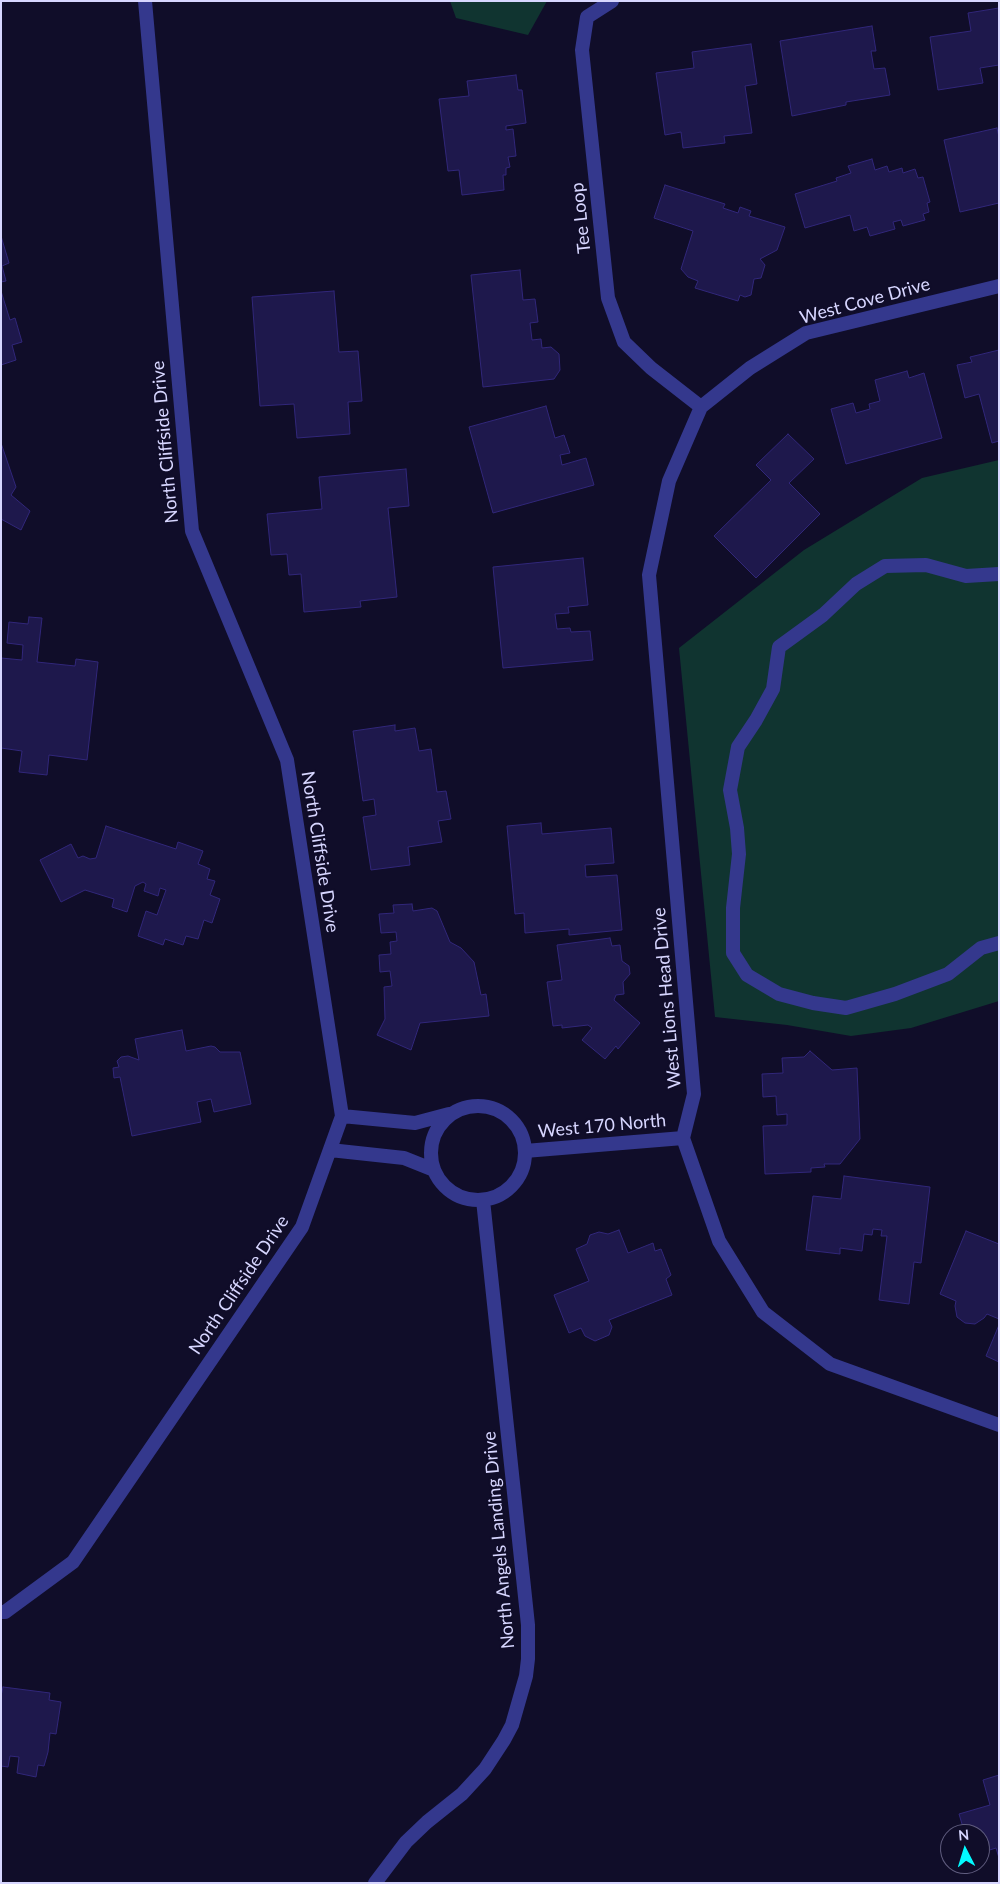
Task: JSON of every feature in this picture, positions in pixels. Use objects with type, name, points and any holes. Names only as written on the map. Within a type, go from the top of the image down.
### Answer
[{"type":"street","name":"North Cliffside Drive","points":[[1,1612],[5,1612],[73,1562],[302,1227],[342,1116],[286,760],[192,531],[145,1]]},
{"type":"street","name":"Tee Loop","points":[[612,1],[587,16],[582,50],[608,298],[624,342],[652,368],[701,407]]},
{"type":"street","name":"West Cove Drive","points":[[701,407],[750,368],[806,333],[999,286]]},
{"type":"street","name":"West Lions Head Drive","points":[[683,1138],[694,1094],[649,575],[669,481],[701,407]]},
{"type":"street","points":[[999,574],[966,576],[926,565],[885,566],[856,584],[823,615],[780,647],[773,689],[738,747],[730,790],[737,828],[739,854],[733,908],[733,953],[747,975],[779,994],[813,1004],[846,1008],[895,994],[948,974],[981,948],[999,943]]},
{"type":"street","points":[[342,1116],[415,1123],[450,1114],[464,1107],[480,1105],[496,1108],[510,1117],[520,1130],[526,1144],[526,1161],[520,1176],[510,1188],[498,1196],[483,1200],[467,1199],[453,1193],[441,1183],[434,1170],[430,1155],[432,1140],[439,1126],[450,1114]]},
{"type":"street","points":[[683,1138],[719,1241],[763,1312],[830,1364],[999,1425]]},
{"type":"street","name":"West 170 North","points":[[526,1151],[683,1138]]},
{"type":"street","points":[[330,1150],[404,1158],[434,1170]]},
{"type":"street","name":"North Angels Landing Drive","points":[[374,1883],[406,1842],[427,1822],[462,1794],[486,1769],[512,1725],[526,1676],[528,1625],[483,1200]]},
{"type":"green space","points":[[450,1],[547,1],[528,35],[456,18]]},
{"type":"green space","points":[[999,460],[999,1001],[911,1028],[851,1036],[787,1025],[715,1017],[679,648],[804,550],[922,478]]},
{"type":"building","points":[[999,8],[999,65],[980,68],[983,83],[938,90],[930,37],[971,31],[968,13]]},
{"type":"building","points":[[872,26],[876,51],[871,51],[874,69],[885,68],[890,95],[846,102],[846,105],[792,116],[780,41]]},
{"type":"building","points":[[751,44],[757,84],[745,86],[752,133],[724,136],[725,143],[683,148],[681,132],[665,135],[656,73],[694,68],[692,52]]},
{"type":"building","points":[[516,75],[518,90],[522,90],[526,123],[506,126],[506,130],[513,129],[516,156],[508,157],[510,167],[506,168],[506,175],[503,175],[504,190],[462,195],[459,170],[448,171],[439,99],[469,96],[467,81]]},
{"type":"building","points":[[997,128],[999,137],[999,203],[960,212],[944,140]]},
{"type":"building","points":[[872,159],[875,170],[887,166],[889,172],[902,168],[903,173],[915,169],[918,178],[923,177],[930,202],[927,203],[929,212],[923,214],[925,220],[903,226],[901,220],[893,222],[895,229],[870,236],[867,227],[854,231],[850,215],[805,228],[795,194],[837,181],[836,178],[851,173],[848,166]]},
{"type":"building","points":[[665,185],[725,204],[723,208],[738,213],[740,207],[751,211],[749,216],[785,227],[777,250],[760,259],[765,265],[761,278],[754,279],[751,295],[745,297],[740,295],[738,301],[695,288],[698,281],[688,277],[681,269],[693,231],[654,218]]},
{"type":"building","points":[[1,236],[9,263],[2,266],[6,281],[1,282]]},
{"type":"building","points":[[520,270],[523,300],[535,299],[538,322],[530,323],[532,340],[541,339],[542,348],[551,347],[559,354],[560,370],[554,379],[483,387],[471,275]]},
{"type":"building","points":[[1,291],[10,320],[15,318],[22,342],[12,345],[16,360],[1,365]]},
{"type":"building","points":[[334,291],[339,352],[358,351],[362,401],[348,402],[350,434],[297,438],[294,404],[260,406],[252,297]]},
{"type":"building","points":[[999,350],[999,441],[992,443],[979,394],[965,398],[957,365],[972,362],[970,357]]},
{"type":"building","points":[[907,371],[909,378],[924,373],[942,438],[846,464],[831,409],[853,403],[856,413],[870,409],[869,404],[880,401],[875,380]]},
{"type":"building","points":[[546,406],[555,438],[564,435],[570,453],[560,455],[562,465],[586,458],[594,485],[493,513],[469,427]]},
{"type":"building","points":[[788,434],[814,459],[789,483],[820,514],[756,578],[714,536],[771,480],[756,465]]},
{"type":"building","points":[[1,443],[16,487],[11,495],[30,511],[21,530],[1,519]]},
{"type":"building","points":[[406,469],[409,506],[388,508],[397,597],[360,601],[361,607],[304,612],[301,574],[289,575],[287,554],[271,555],[267,514],[322,509],[319,477]]},
{"type":"building","points":[[583,558],[588,605],[568,607],[569,613],[555,614],[557,629],[570,628],[571,632],[590,631],[593,660],[503,668],[493,567]]},
{"type":"building","points":[[29,617],[42,618],[37,662],[75,666],[76,659],[98,662],[87,760],[49,755],[47,775],[19,772],[22,751],[1,748],[1,658],[22,660],[23,645],[7,643],[9,622],[28,624]]},
{"type":"building","points":[[395,725],[395,731],[415,728],[419,751],[431,749],[437,792],[446,791],[451,819],[438,821],[442,842],[408,847],[410,865],[371,870],[363,817],[376,815],[374,799],[363,801],[353,731]]},
{"type":"building","points":[[541,823],[542,834],[611,828],[614,863],[585,865],[586,877],[617,875],[622,930],[569,935],[569,929],[525,933],[524,913],[515,914],[507,826]]},
{"type":"building","points":[[106,826],[176,849],[178,842],[203,851],[198,864],[210,869],[207,879],[215,881],[210,895],[220,899],[212,923],[204,920],[198,939],[186,936],[183,945],[165,939],[163,945],[138,936],[146,911],[157,915],[166,890],[160,888],[158,896],[144,891],[146,884],[143,882],[135,886],[127,912],[112,907],[114,899],[85,890],[61,902],[40,860],[71,844],[78,858],[83,856],[90,859],[96,858]]},
{"type":"building","points":[[412,904],[413,911],[432,908],[437,911],[450,942],[461,948],[474,962],[481,995],[486,994],[489,1016],[420,1023],[411,1050],[377,1035],[385,1019],[384,987],[392,986],[390,971],[380,972],[379,955],[391,954],[390,942],[397,941],[396,932],[381,933],[379,914],[394,913],[393,905]]},
{"type":"building","points":[[610,938],[612,946],[620,945],[622,961],[629,966],[630,974],[623,982],[624,994],[616,995],[614,1000],[640,1023],[618,1049],[616,1046],[605,1059],[582,1040],[592,1028],[588,1025],[562,1028],[562,1025],[553,1026],[547,982],[562,980],[557,945]]},
{"type":"building","points":[[182,1030],[186,1051],[211,1046],[220,1052],[240,1052],[251,1104],[214,1112],[211,1099],[197,1102],[201,1122],[132,1136],[120,1077],[114,1078],[113,1068],[119,1067],[117,1061],[121,1057],[128,1056],[139,1060],[135,1039]]},
{"type":"building","points":[[810,1051],[832,1070],[857,1068],[860,1139],[840,1164],[824,1164],[825,1167],[811,1168],[811,1172],[765,1174],[763,1126],[787,1125],[787,1114],[777,1115],[776,1096],[763,1097],[762,1074],[783,1073],[782,1058],[804,1057]]},
{"type":"building","points":[[844,1176],[930,1187],[921,1263],[914,1262],[909,1304],[879,1300],[887,1236],[881,1236],[882,1230],[873,1229],[872,1235],[864,1234],[862,1251],[840,1248],[840,1254],[806,1250],[813,1196],[841,1199]]},
{"type":"building","points":[[619,1230],[628,1253],[653,1243],[655,1251],[661,1249],[671,1275],[666,1279],[672,1295],[609,1320],[612,1327],[609,1335],[595,1341],[585,1336],[581,1328],[569,1333],[554,1295],[589,1281],[576,1249],[587,1244],[590,1235],[599,1232],[608,1234]]},
{"type":"building","points":[[966,1231],[999,1244],[999,1319],[987,1314],[975,1324],[965,1323],[957,1317],[956,1301],[940,1294]]},
{"type":"building","points":[[999,1325],[999,1362],[986,1356]]},
{"type":"building","points":[[3,1687],[50,1693],[49,1700],[61,1702],[56,1734],[50,1733],[44,1766],[38,1765],[36,1777],[17,1773],[19,1757],[10,1756],[8,1767],[1,1766],[1,1696]]},
{"type":"building","points":[[999,1775],[999,1858],[996,1848],[990,1850],[990,1824],[962,1824],[959,1814],[990,1805],[983,1780]]}]
